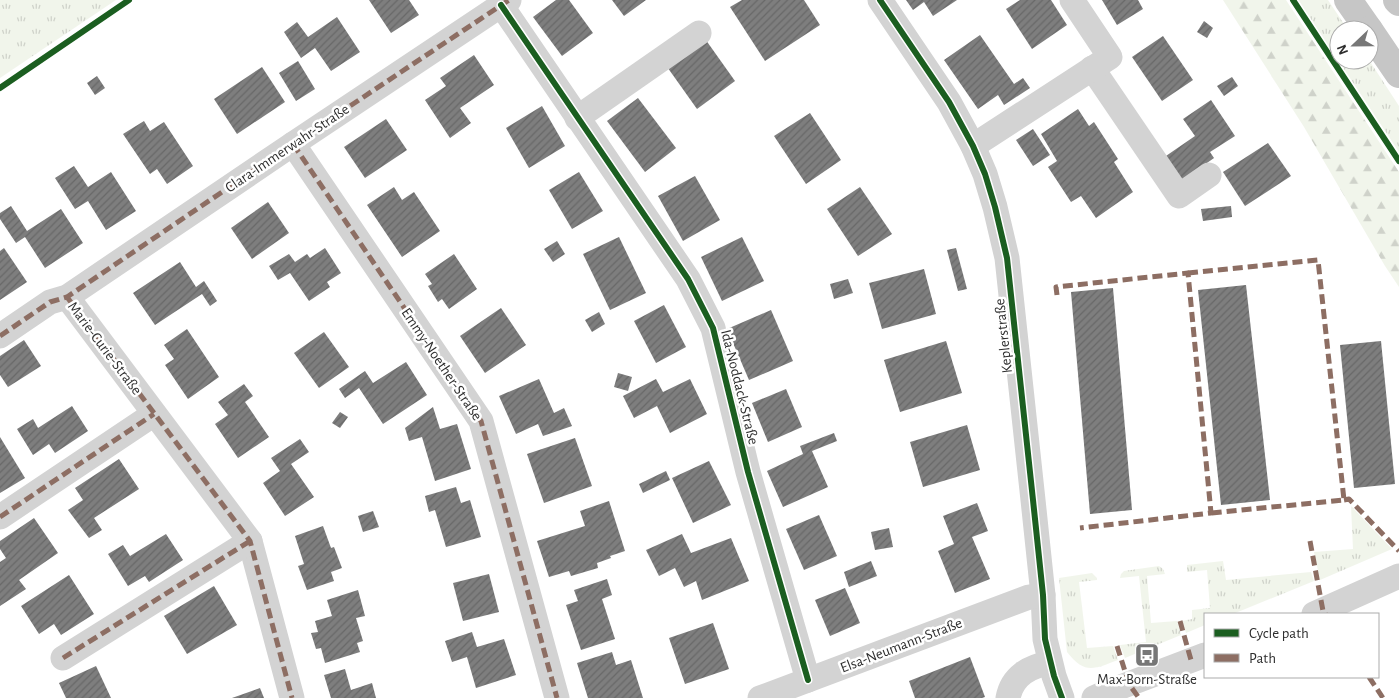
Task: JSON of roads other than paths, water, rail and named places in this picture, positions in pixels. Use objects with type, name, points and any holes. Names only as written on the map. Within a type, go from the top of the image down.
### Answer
[{"type":"main road","points":[[1348,0],[1362,20]]},
{"type":"main road","points":[[1379,45],[1399,74]]},
{"type":"street","name":"Keplerstraße","points":[[880,0],[949,102],[973,146],[985,174],[1007,258],[1043,595],[1045,639],[1050,663],[1062,698]]},
{"type":"street","points":[[973,146],[1110,57],[1072,0]]},
{"type":"street","name":"Ida-Noddack-Straße","points":[[505,3],[577,118],[688,278],[713,328],[750,479],[808,680]]},
{"type":"street","name":"Clara-Immerwahr-Straße","points":[[67,297],[505,3]]},
{"type":"street","points":[[577,118],[699,33]]},
{"type":"street","points":[[1092,68],[1179,196],[1209,175]]},
{"type":"street","name":"Emmy-Noether-Straße","points":[[293,144],[482,421],[557,698]]},
{"type":"street","name":"Marie-Curie-Straße","points":[[0,336],[50,302],[67,297],[250,541],[292,698]]},
{"type":"street","points":[[0,517],[154,414]]},
{"type":"street","points":[[63,658],[250,541]]},
{"type":"street","points":[[1316,613],[1399,576]]},
{"type":"street","name":"Elsa-Neumann-Straße","points":[[760,698],[1029,597],[1043,595]]},
{"type":"street","points":[[1094,698],[1204,655]]},
{"type":"street","points":[[1008,698],[1012,684],[1019,676],[1028,669],[1050,663]]},
{"type":"place","name":"Max-Born-Straße","points":[[1147,655]]}]
